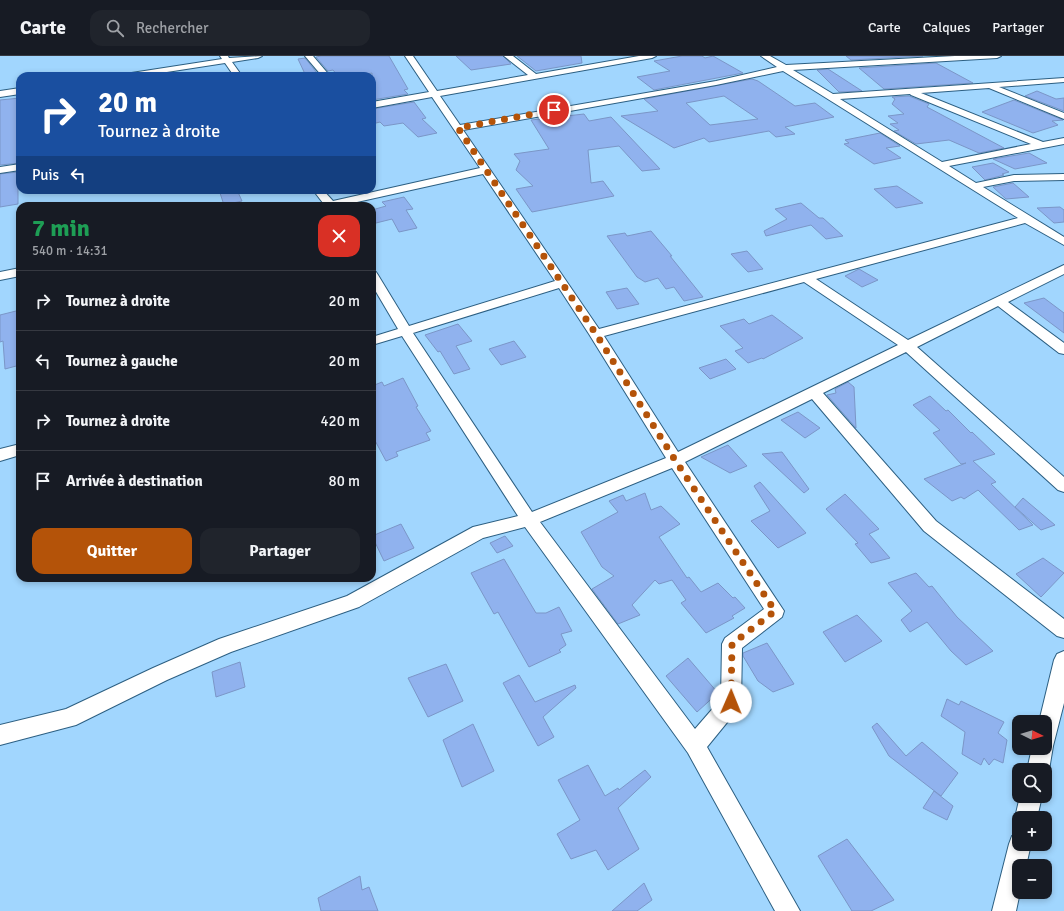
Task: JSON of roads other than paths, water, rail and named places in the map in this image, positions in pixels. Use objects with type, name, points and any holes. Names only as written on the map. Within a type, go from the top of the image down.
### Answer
[{"type":"street","points":[[147,72],[226,58],[258,56]]},
{"type":"street","points":[[309,56],[323,72]]},
{"type":"street","points":[[409,56],[562,282],[675,460],[775,611],[732,644],[731,702],[696,746]]},
{"type":"street","points":[[508,56],[536,77]]},
{"type":"street","points":[[596,56],[609,64]]},
{"type":"street","points":[[376,104],[652,56]]},
{"type":"street","points":[[765,56],[1064,242]]},
{"type":"street","points":[[458,128],[716,83],[784,68],[997,56]]},
{"type":"street","points":[[226,58],[235,72]]},
{"type":"street","points":[[831,97],[1062,82]]},
{"type":"street","points":[[987,86],[1064,116]]},
{"type":"street","points":[[910,91],[1041,145]]},
{"type":"street","points":[[0,94],[16,92]]},
{"type":"street","points":[[940,165],[1064,141]]},
{"type":"street","points":[[0,170],[16,168]]},
{"type":"street","points":[[346,202],[486,170]]},
{"type":"street","points":[[974,186],[1014,178],[1064,177]]},
{"type":"street","points":[[596,334],[1026,219]]},
{"type":"street","points":[[0,734],[69,718],[226,645],[353,602],[479,532],[529,520],[675,460],[1064,269]]},
{"type":"street","points":[[0,276],[16,273]]},
{"type":"street","points":[[806,278],[908,346],[1064,486]]},
{"type":"street","points":[[376,281],[529,520],[696,746],[788,911]]},
{"type":"street","points":[[376,340],[562,282]]},
{"type":"street","points":[[999,301],[1064,350]]},
{"type":"street","points":[[814,392],[930,526],[1064,630]]},
{"type":"street","points":[[0,455],[16,450]]},
{"type":"street","points":[[1051,715],[1064,660]]},
{"type":"street","points":[[1004,911],[1018,851]]}]
